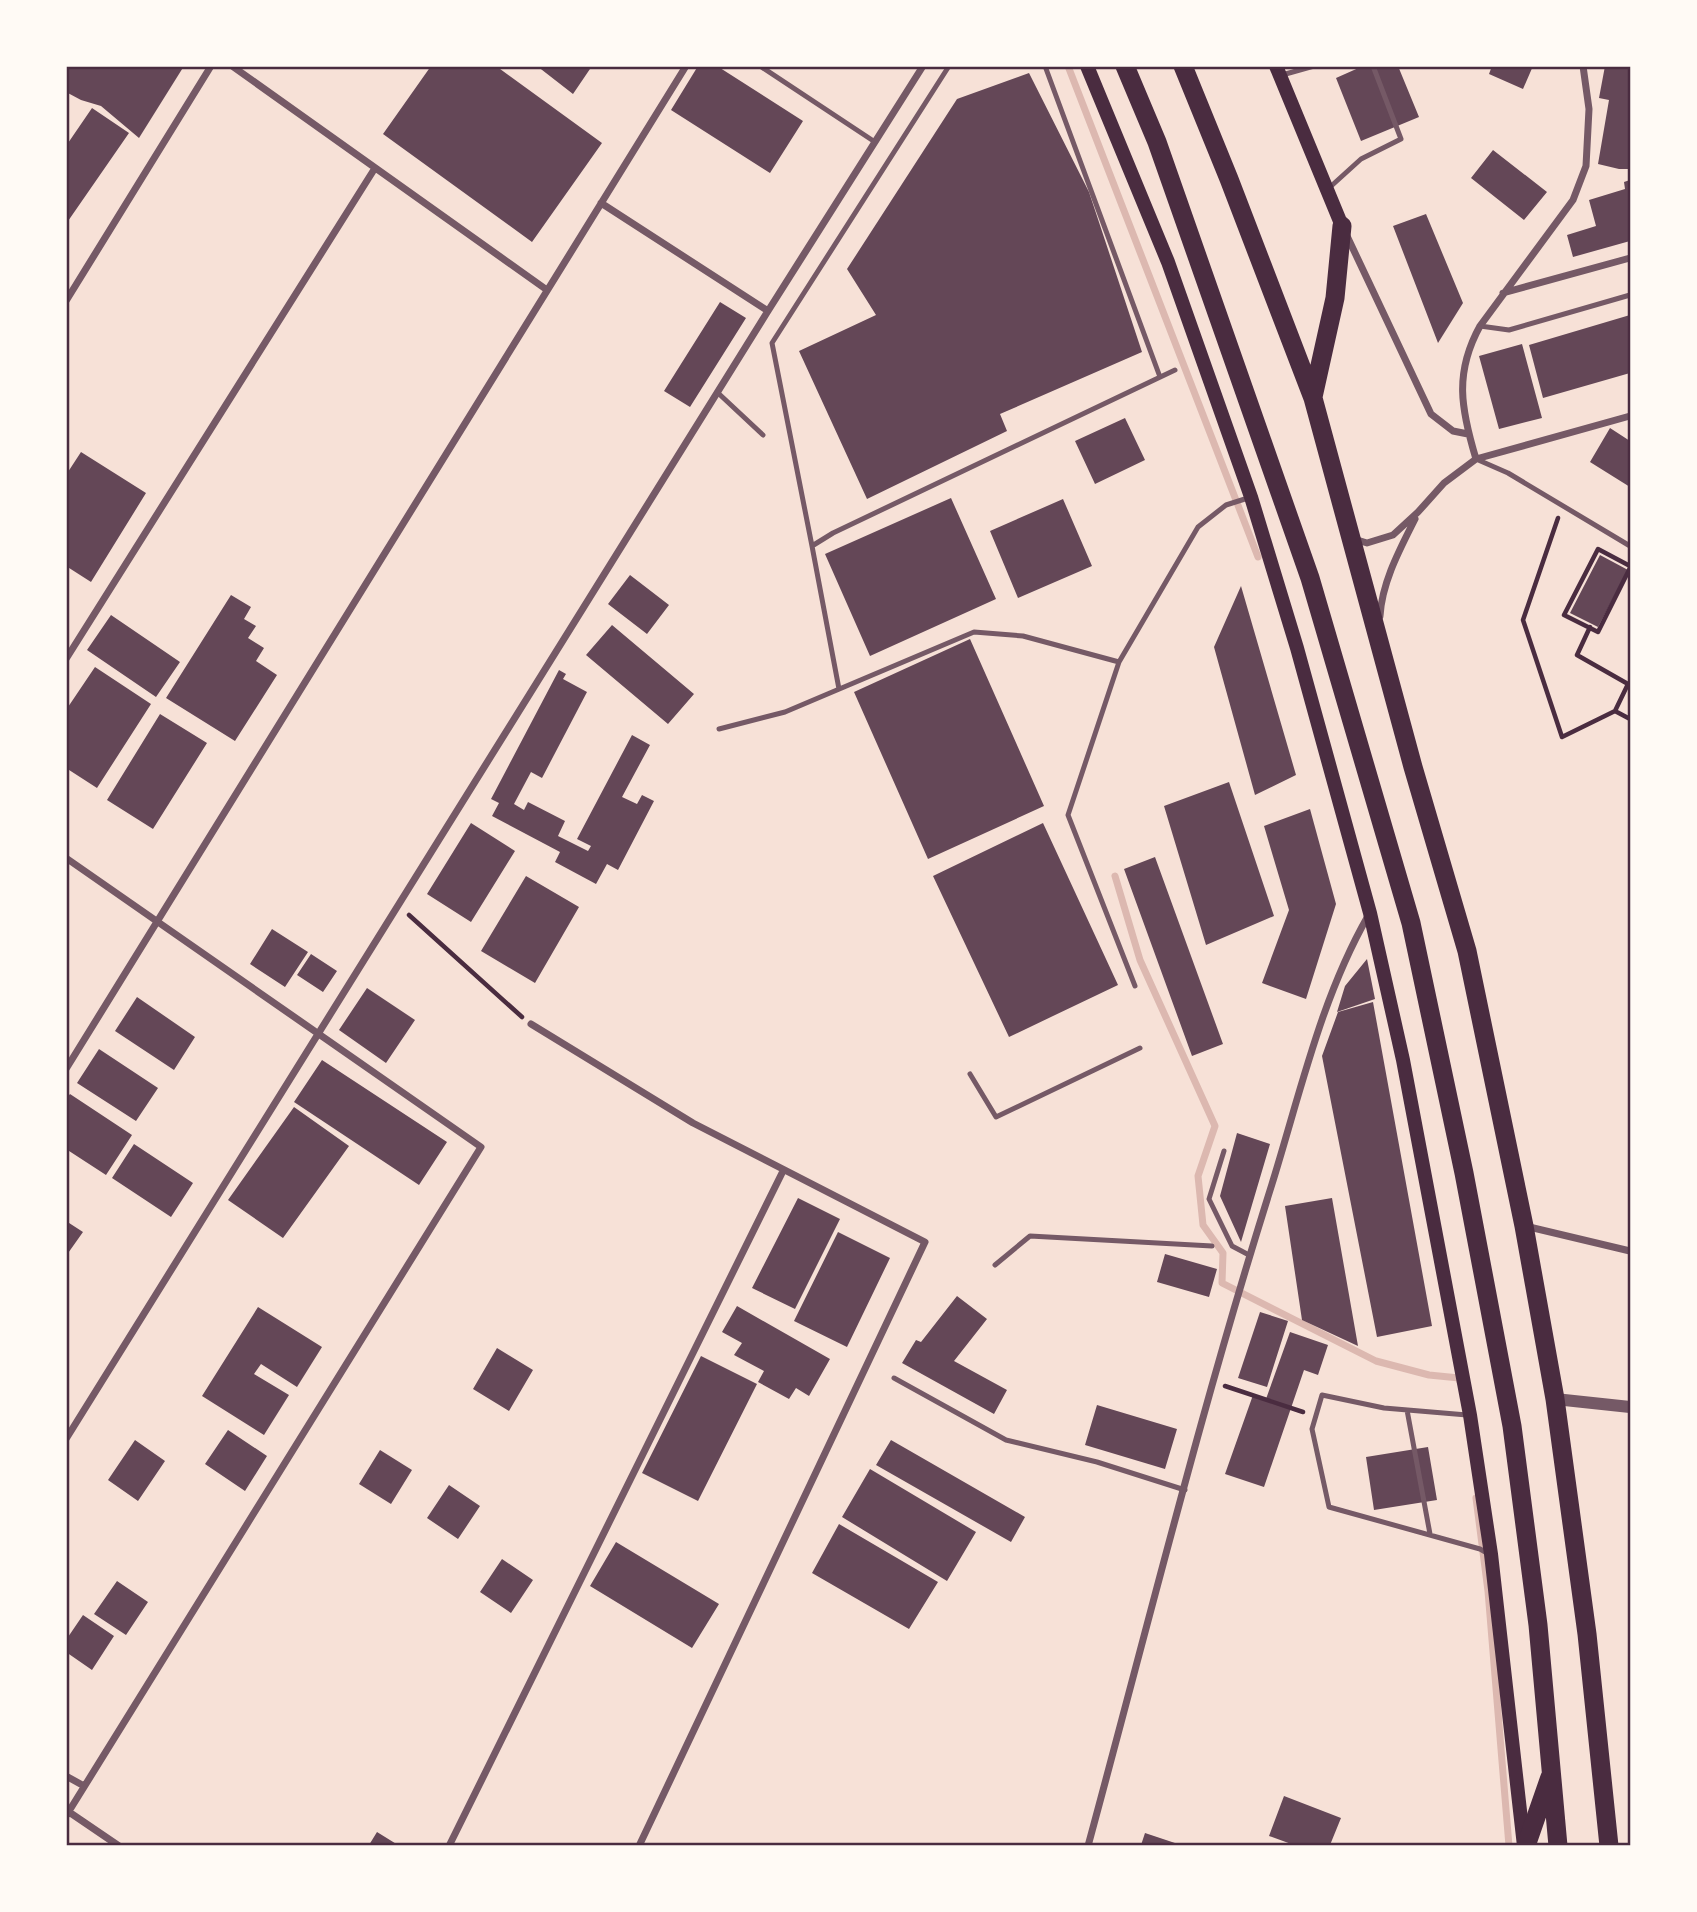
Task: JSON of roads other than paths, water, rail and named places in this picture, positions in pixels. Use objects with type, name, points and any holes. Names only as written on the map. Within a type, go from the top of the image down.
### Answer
[{"type":"highway","points":[[1125,66],[1157,142],[1310,578],[1411,923],[1464,1173],[1512,1426],[1538,1625],[1558,1846]]},
{"type":"highway","points":[[1182,66],[1229,178],[1313,398],[1413,767],[1468,951],[1524,1226],[1555,1399],[1587,1634],[1609,1846]]},
{"type":"highway","points":[[1313,398],[1335,298],[1342,226]]},
{"type":"highway","points":[[1525,1846],[1552,1769]]},
{"type":"main road","points":[[1087,66],[1168,262],[1247,498],[1301,661],[1370,913],[1403,1060],[1491,1554],[1525,1846]]},
{"type":"main road","points":[[1278,71],[1342,226]]},
{"type":"street","points":[[66,301],[211,66]]},
{"type":"street","points":[[232,66],[547,289]]},
{"type":"street","points":[[66,1069],[159,923],[686,66]]},
{"type":"street","points":[[66,1439],[717,392],[923,66]]},
{"type":"street","points":[[1476,459],[1462,404],[1461,382],[1470,344],[1502,294],[1573,200],[1586,166],[1590,108],[1584,66]]},
{"type":"street","points":[[66,659],[376,168]]},
{"type":"street","points":[[601,203],[768,311]]},
{"type":"street","points":[[1342,226],[1431,414],[1453,431],[1468,434]]},
{"type":"street","points":[[1502,294],[1630,257]]},
{"type":"street","points":[[1352,538],[1367,543],[1381,541],[1393,535],[1444,483],[1476,459],[1630,416]]},
{"type":"street","points":[[1378,638],[1380,603],[1395,558],[1418,512]]},
{"type":"street","points":[[66,859],[481,1147],[68,1814],[119,1846]]},
{"type":"street","points":[[1088,1846],[1249,1255],[1318,1036],[1348,952],[1370,913]]},
{"type":"street","points":[[531,1024],[693,1123],[925,1242],[639,1846]]},
{"type":"street","points":[[449,1846],[783,1171]]},
{"type":"street","points":[[1524,1226],[1630,1251]]},
{"type":"street","points":[[1555,1399],[1630,1407]]},
{"type":"street","points":[[66,1776],[84,1786]]},
{"type":"lane","points":[[760,66],[875,142]]},
{"type":"lane","points":[[839,689],[772,343],[949,66]]},
{"type":"lane","points":[[1045,66],[1160,377]]},
{"type":"lane","points":[[1278,71],[1314,66]]},
{"type":"lane","points":[[1327,190],[1362,159],[1401,139],[1373,66]]},
{"type":"lane","points":[[1480,326],[1509,330],[1630,295]]},
{"type":"lane","points":[[811,546],[845,527],[1175,370]]},
{"type":"lane","points":[[717,392],[763,435]]},
{"type":"lane","points":[[1476,459],[1508,472],[1630,546]]},
{"type":"lane","points":[[1135,986],[1068,815],[1119,662],[1198,527],[1226,505],[1247,498]]},
{"type":"lane","points":[[719,729],[785,712],[974,632],[1023,636],[1119,662]]},
{"type":"lane","points":[[970,1074],[996,1117],[1140,1048]]},
{"type":"lane","points":[[1224,1151],[1209,1199],[1232,1246],[1249,1255]]},
{"type":"lane","points":[[995,1265],[1030,1236],[1212,1246]]},
{"type":"lane","points":[[894,1378],[1006,1440],[1097,1462],[1185,1490]]},
{"type":"lane","points":[[1466,1415],[1384,1408],[1322,1395],[1312,1429],[1328,1507],[1430,1534],[1491,1554]]},
{"type":"lane","points":[[1407,1410],[1430,1534]]},
{"type":"waterway","points":[[1068,66],[1258,557]]},
{"type":"waterway","points":[[1115,876],[1140,960],[1215,1126],[1198,1176],[1203,1225],[1223,1253],[1222,1283],[1376,1361],[1429,1375],[1459,1378],[1460,1382]]},
{"type":"waterway","points":[[1476,1498],[1488,1591],[1509,1846]]}]
